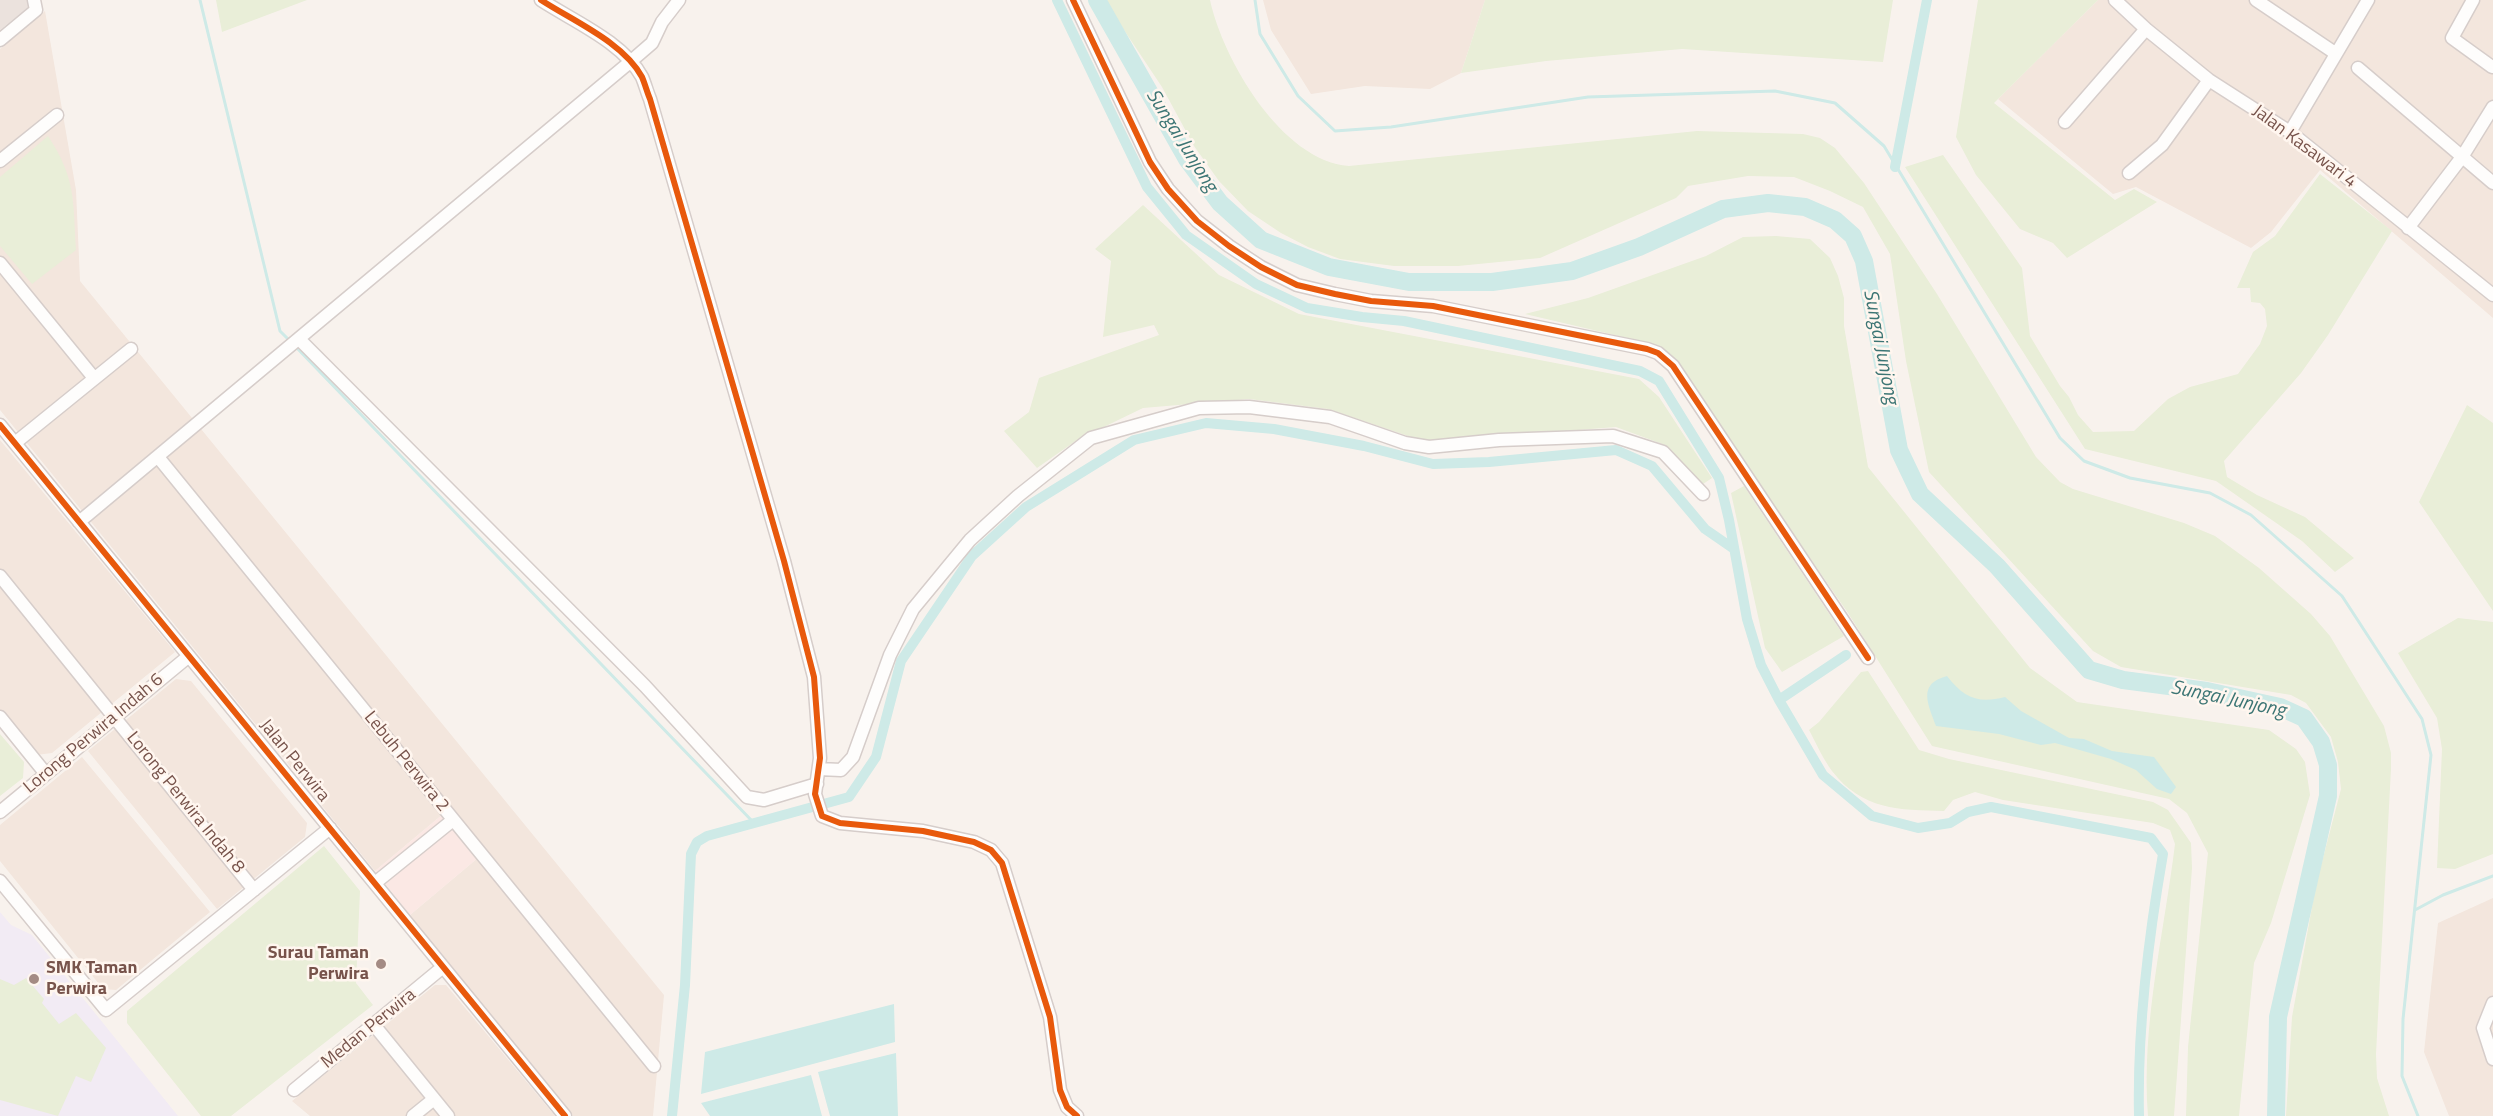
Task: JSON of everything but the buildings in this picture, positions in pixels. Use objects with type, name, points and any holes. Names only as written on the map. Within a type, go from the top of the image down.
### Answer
[{"type":"street","points":[[541,0],[604,38],[630,62],[641,76],[669,161],[784,561],[814,677],[819,769],[816,789],[822,816],[840,823],[923,831],[974,842],[991,850],[1002,863],[1050,1017],[1060,1090],[1067,1107],[1077,1116]]},
{"type":"street","points":[[79,522],[652,43],[662,22],[679,0]]},
{"type":"street","points":[[1073,0],[1150,162],[1168,189],[1197,221],[1228,246],[1261,267],[1297,285],[1335,294],[1371,301],[1433,306],[1647,349],[1658,353],[1674,366],[1868,658]]},
{"type":"street","name":"Jalan Kasawari 4","points":[[2115,0],[2146,29],[2209,80],[2290,132],[2493,295]]},
{"type":"street","points":[[2256,0],[2335,53]]},
{"type":"street","points":[[2290,132],[2368,0]]},
{"type":"street","points":[[2473,0],[2452,38],[2492,67]]},
{"type":"street","points":[[0,40],[35,5]]},
{"type":"street","points":[[2066,122],[2146,29]]},
{"type":"street","points":[[2358,68],[2493,183]]},
{"type":"street","points":[[2129,173],[2162,145],[2209,80]]},
{"type":"street","points":[[2408,228],[2462,157],[2493,108]]},
{"type":"street","points":[[0,161],[57,115]]},
{"type":"street","points":[[0,263],[94,378]]},
{"type":"street","points":[[298,340],[645,686],[747,797],[764,800],[816,789]]},
{"type":"street","points":[[15,443],[131,349]]},
{"type":"street","points":[[819,769],[841,770],[853,757],[890,655],[913,609],[970,540],[1018,496],[1091,438],[1199,408],[1250,407],[1330,417],[1405,442],[1429,447],[1499,440],[1613,436],[1663,453],[1703,494]]},
{"type":"street","name":"Jalan Perwira","points":[[0,425],[565,1116]]},
{"type":"street","name":"Lebuh Perwira 2","points":[[158,457],[654,1066]]},
{"type":"street","name":"Lorong Perwira Indah 8","points":[[0,576],[254,890]]},
{"type":"street","name":"Lorong Perwira Indah 6","points":[[0,812],[189,656]]},
{"type":"street","points":[[0,717],[46,774]]},
{"type":"street","points":[[375,883],[453,820]]},
{"type":"street","points":[[0,881],[106,1010],[330,828]]},
{"type":"street","name":"Medan Perwira","points":[[294,1090],[443,967]]},
{"type":"street","points":[[2493,1003],[2484,1028],[2493,1059]]},
{"type":"street","points":[[374,1025],[448,1116]]},
{"type":"street","points":[[412,1116],[434,1099]]},
{"type":"shaded area","points":[[0,0],[37,0],[0,30]]},
{"type":"shaded area","points":[[1263,0],[1485,0],[1461,73],[1430,89],[1365,86],[1311,94],[1271,30]]},
{"type":"shaded area","points":[[2098,0],[2493,0],[2493,318],[2320,170],[2271,232],[2251,248],[2136,187],[2113,194],[1998,99]]},
{"type":"shaded area","points":[[45,11],[76,190],[80,281],[664,995],[653,1116],[573,1116],[410,915],[479,857],[443,814],[375,871],[0,410],[0,49]]},
{"type":"shaded area","points":[[0,440],[175,652],[52,753],[36,755],[0,715]]},
{"type":"shaded area","points":[[176,679],[191,681],[307,823],[305,837],[217,909],[88,751]]},
{"type":"shaded area","points":[[82,757],[210,912],[116,990],[103,989],[0,861],[0,825]]},
{"type":"shaded area","points":[[443,814],[479,857],[410,915],[375,871]]},
{"type":"shaded area","points":[[2493,898],[2493,1116],[2449,1116],[2424,1052],[2438,923]]},
{"type":"shaded area","name":"SMK Taman Perwira","points":[[0,912],[11,925],[32,935],[178,1116],[0,1116]]},
{"type":"shaded area","points":[[435,985],[446,985],[555,1116],[310,1116],[292,1101]]},
{"type":"green space","points":[[216,0],[307,0],[222,32]]},
{"type":"green space","points":[[1107,0],[1210,0],[1228,51],[1259,104],[1279,127],[1301,146],[1324,160],[1349,166],[1697,131],[1803,134],[1820,138],[1835,148],[1864,183],[1937,294],[2036,457],[2060,482],[2073,489],[2184,523],[2215,536],[2259,568],[2311,614],[2330,636],[2384,726],[2391,753],[2391,769],[2376,1054],[2377,1078],[2389,1116],[2286,1116],[2292,1017],[2316,885],[2341,789],[2338,762],[2331,737],[2306,703],[2291,695],[2121,667],[2093,651],[1929,472],[1906,361],[1890,254],[1863,207],[1794,177],[1748,176],[1688,186],[1676,198],[1540,258],[1458,266],[1394,266],[1340,259],[1308,247],[1281,233],[1248,211],[1219,181],[1194,146],[1162,87],[1108,6]]},
{"type":"green space","points":[[1485,0],[1893,0],[1883,62],[1682,49],[1546,61],[1461,73]]},
{"type":"green space","points":[[1978,0],[2098,0],[1994,103],[2115,200],[2134,189],[2157,202],[2067,258],[2053,243],[2020,229],[1976,175],[1956,137]]},
{"type":"green space","points":[[48,136],[64,165],[71,190],[76,250],[32,284],[0,246],[0,177]]},
{"type":"green space","points":[[1943,155],[2022,268],[2030,336],[2078,415],[2093,432],[2134,431],[2168,399],[2190,387],[2238,374],[2260,344],[2267,326],[2265,309],[2260,303],[2251,302],[2250,288],[2237,288],[2253,252],[2275,236],[2320,174],[2392,231],[2328,335],[2301,373],[2224,461],[2227,477],[2257,495],[2305,517],[2354,558],[2335,572],[2302,541],[2216,481],[2085,449],[1905,167]]},
{"type":"green space","points":[[1143,205],[1219,275],[1299,314],[1639,379],[1659,397],[1712,478],[1703,484],[1665,445],[1616,427],[1426,442],[1328,409],[1249,399],[1143,408],[1077,440],[1037,468],[1004,431],[1029,412],[1039,378],[1159,335],[1154,325],[1103,337],[1111,261],[1095,249]]},
{"type":"green space","points":[[1776,236],[1810,239],[1830,258],[1838,276],[1844,298],[1844,326],[1868,467],[2030,668],[2077,702],[2269,730],[2296,749],[2305,762],[2310,795],[2271,923],[2254,963],[2239,1116],[2186,1116],[2188,1047],[2208,853],[2187,813],[2169,799],[1932,746],[1848,613],[1669,354],[1653,344],[1525,314],[1588,298],[1706,256],[1743,237]]},
{"type":"green space","points":[[2467,405],[2493,423],[2493,611],[2419,502]]},
{"type":"green space","points":[[1744,486],[1844,636],[1782,672],[1765,648],[1731,493]]},
{"type":"green space","points":[[2458,618],[2493,622],[2493,854],[2455,869],[2437,868],[2442,749],[2437,718],[2398,653]]},
{"type":"green space","points":[[1868,671],[1919,750],[1949,759],[2153,802],[2168,810],[2191,843],[2192,868],[2174,1116],[2148,1116],[2147,1082],[2155,980],[2175,844],[2170,830],[2153,823],[2003,800],[1975,792],[1953,800],[1944,811],[1897,808],[1869,801],[1856,794],[1832,771],[1809,730],[1819,722],[1861,672]]},
{"type":"green space","points":[[0,734],[24,762],[23,778],[0,796]]},
{"type":"green space","points":[[324,846],[360,891],[356,983],[373,1005],[231,1116],[201,1116],[127,1023],[127,1011]]},
{"type":"green space","points":[[26,978],[44,999],[42,1003],[59,1024],[76,1013],[106,1048],[91,1082],[76,1076],[58,1116],[0,1100],[0,979],[14,985]]},
{"type":"water","points":[[1947,676],[1959,690],[1972,697],[1987,700],[2005,697],[2021,711],[2069,738],[2084,739],[2112,751],[2154,757],[2176,787],[2171,794],[2157,789],[2136,770],[2111,759],[2055,743],[2041,745],[1999,734],[1936,726],[1928,703],[1928,690],[1931,684]]},
{"type":"water","points":[[894,1004],[895,1042],[701,1094],[705,1052]]},
{"type":"water","points":[[896,1053],[898,1116],[830,1116],[818,1072]]},
{"type":"water","points":[[811,1075],[822,1116],[710,1116],[701,1103]]},
{"type":"waterway","points":[[200,0],[280,331],[290,341]]},
{"type":"waterway","points":[[1057,0],[1147,187],[1186,235],[1256,284],[1307,308],[1404,321],[1640,371],[1659,381],[1719,478],[1747,619],[1761,665],[1823,775],[1872,816],[1918,828],[1950,823],[1968,812],[1991,807],[2151,838],[2163,854],[2145,984],[2140,1050],[2139,1116]]},
{"type":"waterway","name":"Sungai Junjong","points":[[1097,0],[1187,159],[1220,203],[1261,240],[1329,267],[1409,282],[1492,282],[1572,271],[1639,247],[1723,209],[1768,203],[1805,207],[1835,220],[1853,236],[1864,261],[1899,450],[1920,494],[1997,566],[2089,670],[2123,680],[2207,691],[2280,707],[2304,718],[2321,742],[2328,765],[2328,796],[2278,1017],[2276,1116]]},
{"type":"waterway","points":[[1255,0],[1260,34],[1298,96],[1335,131],[1391,127],[1588,97],[1775,91],[1835,103],[1884,146],[2060,438],[2084,461],[2130,478],[2210,493],[2251,515],[2342,596],[2422,719],[2431,755],[2403,1019],[2402,1076],[2418,1116]]},
{"type":"waterway","points":[[1895,167],[1927,0]]},
{"type":"waterway","points":[[295,346],[754,823]]},
{"type":"waterway","points":[[672,1116],[685,985],[691,854],[697,842],[707,836],[849,797],[876,757],[901,661],[972,556],[1026,507],[1134,440],[1206,423],[1274,429],[1364,446],[1433,464],[1489,462],[1616,450],[1652,466],[1705,529],[1734,549]]},
{"type":"waterway","points":[[1779,700],[1846,655]]},
{"type":"waterway","points":[[2415,910],[2443,895],[2493,876]]},
{"type":"cycle path","points":[[541,0],[596,33],[623,53],[642,77],[650,99],[784,561],[814,677],[820,758],[815,794],[822,816],[840,823],[923,831],[974,842],[991,850],[1002,863],[1050,1017],[1060,1090],[1067,1107],[1077,1116]]},
{"type":"cycle path","points":[[1073,0],[1150,162],[1168,189],[1197,221],[1261,267],[1297,285],[1335,294],[1371,301],[1433,306],[1658,353],[1673,366],[1868,658]]},
{"type":"cycle path","points":[[0,425],[565,1116]]},
{"type":"place","name":"Surau Taman Perwira","points":[[381,964]]},
{"type":"place","name":"SMK Taman Perwira","points":[[34,979]]}]
